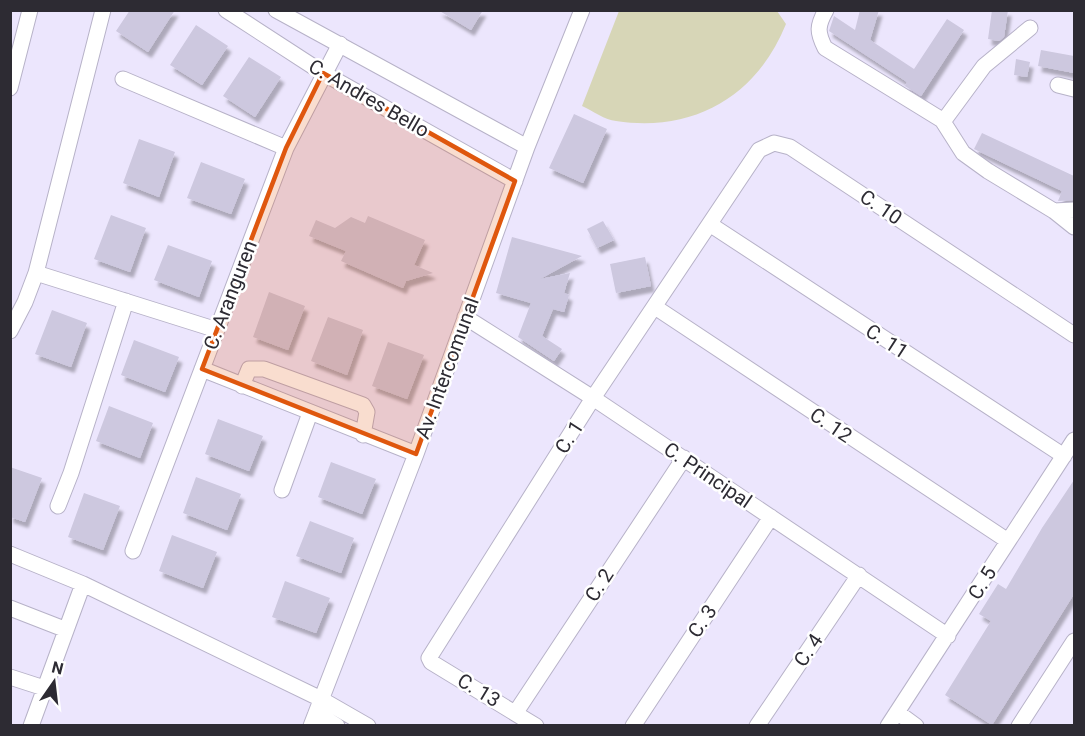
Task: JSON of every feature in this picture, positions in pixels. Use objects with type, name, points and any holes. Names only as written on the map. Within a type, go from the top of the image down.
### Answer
[{"type":"street","points":[[10,88],[30,10]]},
{"type":"street","points":[[10,331],[23,308],[36,273],[103,10]]},
{"type":"street","name":"C. Andres Bello","points":[[226,10],[323,73],[515,181]]},
{"type":"street","name":"C. Andres Bello","points":[[276,10],[527,147]]},
{"type":"street","name":"Av. Intercomunal","points":[[316,713],[416,454],[527,147],[582,10]]},
{"type":"street","points":[[826,10],[818,23],[818,34],[825,48],[942,120],[963,153],[1026,196],[1054,211],[1074,227]]},
{"type":"street","points":[[942,120],[984,66],[1030,28]]},
{"type":"street","name":"C. Aranguren","points":[[133,551],[286,148],[339,44]]},
{"type":"street","points":[[123,79],[286,148]]},
{"type":"street","points":[[1058,85],[1074,89]]},
{"type":"street","name":"C. 10","points":[[711,225],[759,150],[774,143],[790,147],[1074,335]]},
{"type":"street","points":[[1054,211],[1074,210]]},
{"type":"street","name":"C. 1","points":[[432,651],[593,398],[711,225]]},
{"type":"street","name":"C. 11","points":[[711,225],[1064,456]]},
{"type":"street","points":[[36,273],[217,330]]},
{"type":"street","points":[[58,506],[71,474],[126,301]]},
{"type":"street","name":"C. 12","points":[[655,307],[1008,541]]},
{"type":"street","name":"C. Principal","points":[[465,318],[593,398],[948,636]]},
{"type":"street","points":[[202,369],[363,435],[416,454]]},
{"type":"street","points":[[242,386],[249,369],[264,369],[363,405],[367,412],[363,435]]},
{"type":"street","points":[[282,490],[310,413]]},
{"type":"street","name":"C. 5","points":[[888,726],[1074,440]]},
{"type":"street","name":"C. 2","points":[[516,712],[684,459]]},
{"type":"street","name":"C. 3","points":[[633,726],[771,517]]},
{"type":"street","points":[[10,554],[83,584],[337,726]]},
{"type":"street","name":"C. 4","points":[[757,726],[859,575]]},
{"type":"street","points":[[31,726],[64,629],[83,584]]},
{"type":"street","points":[[10,608],[64,629]]},
{"type":"street","points":[[1019,726],[1074,641]]},
{"type":"street","name":"C. 13","points":[[432,651],[429,658],[431,662],[536,726]]},
{"type":"street","points":[[10,677],[44,688]]},
{"type":"street","points":[[897,712],[916,726]]},
{"type":"street","points":[[316,713],[368,726]]},
{"type":"highlighted area","points":[[323,73],[515,181],[416,454],[202,369],[286,148]]},
{"type":"green space","points":[[619,11],[777,11],[786,24],[774,49],[758,71],[740,89],[719,104],[696,115],[671,121],[645,123],[612,120],[582,106]]},
{"type":"building","points":[[130,10],[175,10],[148,52],[116,31]]},
{"type":"building","points":[[438,10],[483,10],[471,30]]},
{"type":"building","points":[[860,10],[879,10],[870,40],[914,69],[947,19],[964,30],[921,96],[905,86],[907,82],[829,31],[834,16],[855,30]]},
{"type":"building","points":[[992,10],[1008,10],[1004,37],[999,41],[988,39]]},
{"type":"building","points":[[196,25],[228,46],[202,85],[170,65]]},
{"type":"building","points":[[1041,50],[1074,56],[1074,73],[1038,66]]},
{"type":"building","points":[[249,57],[281,77],[255,117],[223,96]]},
{"type":"building","points":[[1016,59],[1030,62],[1027,77],[1014,75]]},
{"type":"building","points":[[574,114],[607,129],[583,183],[549,168]]},
{"type":"building","points":[[982,133],[1074,176],[1074,200],[1058,201],[1062,191],[974,149]]},
{"type":"building","points":[[139,139],[175,152],[159,197],[123,183]]},
{"type":"building","points":[[201,162],[245,179],[231,214],[187,198]]},
{"type":"building","points":[[111,215],[146,228],[130,272],[94,259]]},
{"type":"building","points":[[368,216],[425,240],[414,265],[433,273],[406,281],[403,288],[341,261],[346,251],[309,236],[316,220],[335,228],[351,217],[365,223]]},
{"type":"building","points":[[603,221],[614,240],[597,248],[587,229]]},
{"type":"building","points":[[512,237],[582,256],[540,279],[570,273],[564,293],[569,295],[564,312],[553,309],[542,336],[562,349],[554,361],[518,337],[531,303],[496,293]]},
{"type":"building","points":[[168,245],[212,261],[199,297],[154,280]]},
{"type":"building","points":[[645,257],[651,286],[616,293],[610,264]]},
{"type":"building","points":[[269,292],[305,306],[288,350],[253,337]]},
{"type":"building","points":[[52,310],[87,323],[71,367],[35,354]]},
{"type":"building","points":[[328,317],[363,330],[347,375],[311,361]]},
{"type":"building","points":[[134,340],[179,357],[165,392],[121,375]]},
{"type":"building","points":[[388,342],[424,355],[407,399],[372,386]]},
{"type":"building","points":[[109,406],[153,423],[140,458],[96,441]]},
{"type":"building","points":[[218,419],[263,436],[249,471],[205,454]]},
{"type":"building","points":[[331,462],[376,479],[362,514],[318,497]]},
{"type":"building","points":[[10,467],[42,478],[25,522],[10,517]]},
{"type":"building","points":[[196,477],[241,494],[227,530],[183,513]]},
{"type":"building","points":[[1074,480],[1074,594],[992,725],[945,695],[991,621],[979,614],[998,584],[1006,589]]},
{"type":"building","points":[[84,493],[120,506],[103,550],[68,537]]},
{"type":"building","points":[[310,521],[354,538],[341,573],[296,556]]},
{"type":"building","points":[[172,535],[217,552],[203,588],[159,571]]},
{"type":"building","points":[[285,581],[330,598],[316,633],[272,617]]}]
